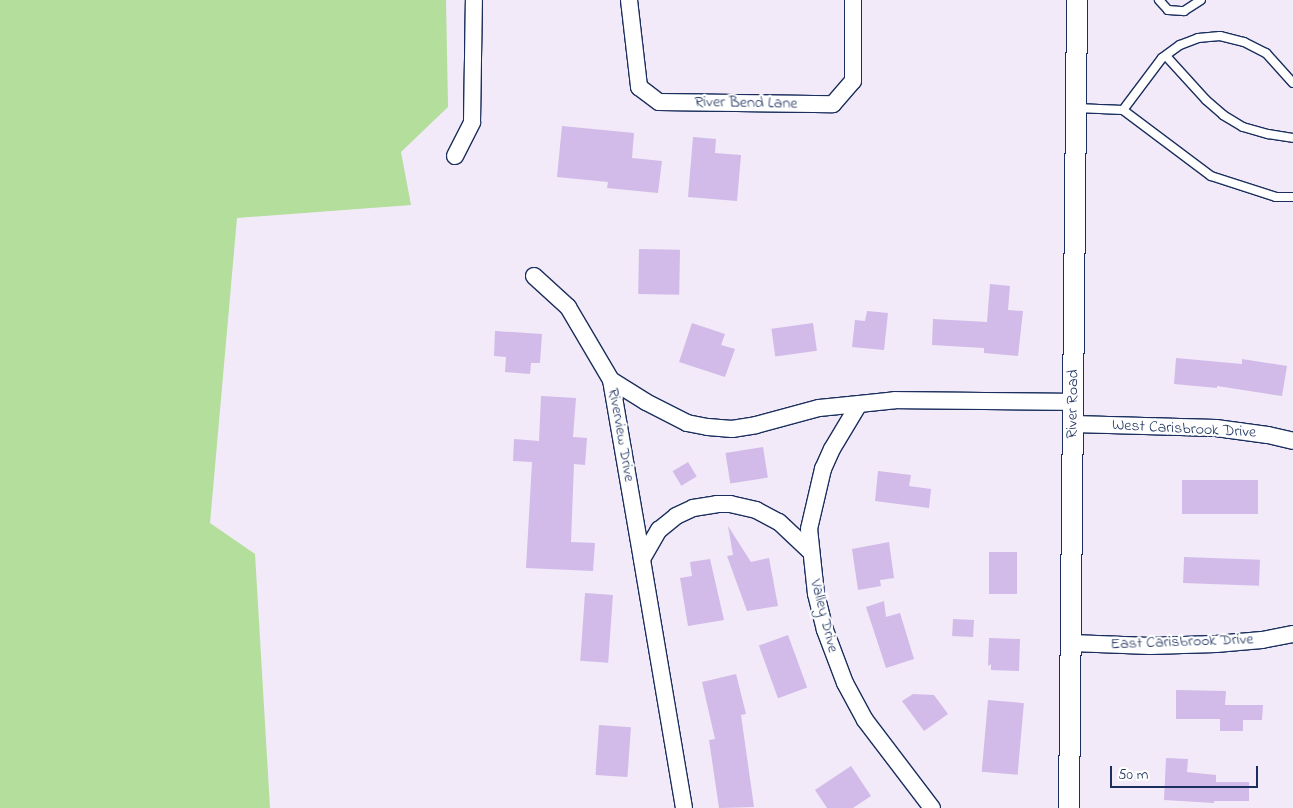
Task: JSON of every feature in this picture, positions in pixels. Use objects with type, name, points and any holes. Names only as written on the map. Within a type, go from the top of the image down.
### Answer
[{"type":"street","points":[[456,156],[472,122],[474,0]]},
{"type":"street","name":"River Bend Lane","points":[[629,0],[639,87],[659,102],[833,104],[853,81],[853,0]]},
{"type":"street","name":"River Road","points":[[1070,808],[1077,0]]},
{"type":"street","name":"Riverview Drive","points":[[534,276],[568,307],[611,380],[684,808]]},
{"type":"street","points":[[611,380],[646,402],[687,423],[732,429],[756,425],[819,408],[895,400],[1074,402]]},
{"type":"street","name":"Valley Drive","points":[[859,404],[832,449],[823,469],[809,529],[816,594],[825,630],[844,683],[876,738],[932,808]]},
{"type":"street","name":"West Carisbrook Drive","points":[[1073,424],[1216,428],[1293,440]]},
{"type":"street","points":[[642,560],[659,530],[676,516],[693,508],[717,504],[730,504],[756,510],[779,522],[811,552]]},
{"type":"street","name":"East Carisbrook Drive","points":[[1071,643],[1150,646],[1216,644],[1262,640],[1293,634]]},
{"type":"lane","points":[[1159,0],[1168,10],[1184,11],[1201,0]]},
{"type":"lane","points":[[1123,110],[1148,74],[1166,56],[1180,45],[1198,38],[1220,36],[1244,42],[1266,53],[1293,83]]},
{"type":"lane","points":[[1166,56],[1199,94],[1223,115],[1243,127],[1293,138]]},
{"type":"lane","points":[[1076,108],[1123,110],[1211,176],[1276,197],[1293,197]]},
{"type":"green space","points":[[0,0],[446,0],[448,107],[401,152],[411,205],[237,218],[210,523],[255,554],[270,808],[0,808]]},
{"type":"building","points":[[562,126],[634,133],[632,158],[662,161],[658,193],[607,188],[608,182],[557,177]]},
{"type":"building","points":[[693,137],[716,139],[715,153],[741,155],[737,201],[688,197]]},
{"type":"building","points":[[639,249],[680,250],[679,295],[638,294]]},
{"type":"building","points":[[990,284],[1010,286],[1008,310],[1023,311],[1018,356],[984,353],[984,348],[932,345],[933,319],[987,322]]},
{"type":"building","points":[[867,311],[888,313],[884,350],[852,347],[855,320],[865,321]]},
{"type":"building","points":[[692,323],[725,334],[721,345],[735,349],[725,377],[679,362]]},
{"type":"building","points":[[813,323],[817,351],[775,357],[771,329]]},
{"type":"building","points":[[495,331],[542,334],[540,363],[531,363],[530,374],[505,372],[506,357],[494,356]]},
{"type":"building","points":[[1176,358],[1242,364],[1242,359],[1287,366],[1282,396],[1217,386],[1217,388],[1174,384]]},
{"type":"building","points":[[541,396],[576,398],[573,437],[587,438],[585,465],[574,464],[571,542],[595,543],[593,571],[526,568],[532,462],[513,461],[514,439],[539,441]]},
{"type":"building","points":[[763,447],[768,478],[730,484],[725,453]]},
{"type":"building","points":[[688,462],[697,477],[681,486],[673,471]]},
{"type":"building","points":[[878,471],[911,475],[909,486],[931,489],[929,508],[875,501]]},
{"type":"building","points":[[1182,480],[1258,480],[1258,514],[1182,514]]},
{"type":"building","points":[[728,526],[751,562],[769,558],[778,606],[747,611],[727,556],[733,555]]},
{"type":"building","points":[[889,542],[894,578],[880,580],[881,586],[858,590],[852,549]]},
{"type":"building","points":[[989,552],[1017,552],[1017,594],[989,594]]},
{"type":"building","points":[[1184,557],[1260,560],[1259,586],[1183,583]]},
{"type":"building","points":[[710,559],[724,620],[688,626],[680,578],[692,576],[690,562]]},
{"type":"building","points":[[585,593],[613,595],[608,663],[580,661]]},
{"type":"building","points":[[884,601],[886,617],[900,613],[914,659],[886,668],[866,607]]},
{"type":"building","points":[[953,619],[974,620],[973,637],[952,636]]},
{"type":"building","points":[[788,635],[807,688],[778,698],[759,646]]},
{"type":"building","points":[[989,638],[1020,639],[1019,671],[991,670],[991,664],[988,666]]},
{"type":"building","points":[[736,674],[746,714],[741,715],[754,807],[719,808],[709,740],[715,739],[702,682]]},
{"type":"building","points":[[1176,690],[1226,691],[1225,705],[1263,705],[1262,720],[1243,720],[1243,731],[1220,731],[1220,719],[1176,719]]},
{"type":"building","points":[[913,694],[934,695],[948,714],[924,731],[902,701]]},
{"type":"building","points":[[988,700],[1024,703],[1018,775],[982,772]]},
{"type":"building","points":[[599,725],[631,727],[627,777],[596,775]]},
{"type":"building","points":[[1166,758],[1188,759],[1187,772],[1216,775],[1216,782],[1249,782],[1249,801],[1214,801],[1214,803],[1164,800]]},
{"type":"building","points":[[851,766],[871,796],[853,808],[827,808],[815,790]]}]
